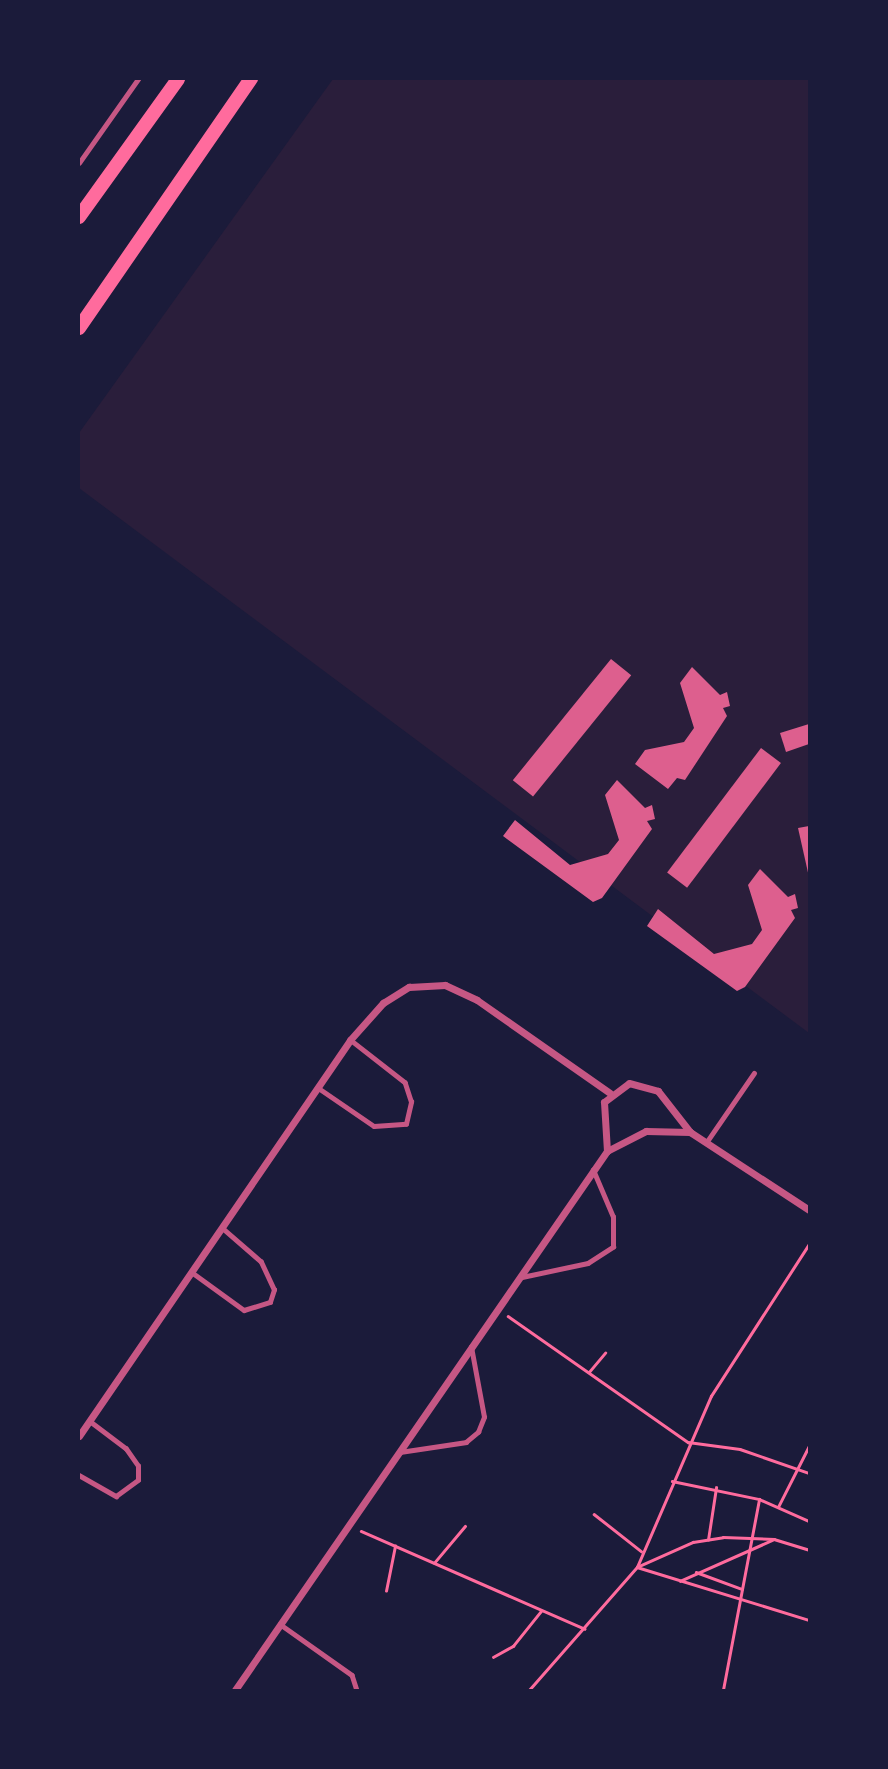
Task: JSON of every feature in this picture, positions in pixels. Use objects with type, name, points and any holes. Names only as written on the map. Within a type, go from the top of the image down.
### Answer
[{"type":"main road","points":[[79,217],[178,79]]},
{"type":"main road","points":[[79,328],[251,79]]},
{"type":"street","points":[[79,1436],[225,1230],[350,1040],[383,1003],[409,987],[445,985],[477,1000],[610,1093]]},
{"type":"street","points":[[607,1151],[601,1112],[610,1093],[628,1083],[649,1085],[690,1132]]},
{"type":"street","points":[[235,1690],[592,1169],[607,1151],[646,1131],[690,1132],[708,1140],[809,1210]]},
{"type":"lane","points":[[79,163],[138,79]]},
{"type":"lane","points":[[320,1089],[373,1126],[406,1124],[411,1102],[405,1083],[350,1040]]},
{"type":"lane","points":[[708,1140],[754,1073]]},
{"type":"lane","points":[[518,1278],[588,1263],[613,1247],[613,1217],[592,1169]]},
{"type":"lane","points":[[193,1273],[244,1310],[270,1302],[274,1290],[261,1262],[225,1230]]},
{"type":"lane","points":[[398,1452],[466,1442],[478,1432],[484,1417],[471,1346]]},
{"type":"lane","points":[[79,1475],[116,1496],[138,1480],[138,1466],[126,1449],[89,1421]]},
{"type":"lane","points":[[280,1624],[352,1675],[357,1690]]},
{"type":"path","points":[[529,1690],[637,1567],[688,1442],[737,1350],[809,1244]]},
{"type":"path","points":[[497,1308],[688,1442],[740,1449],[809,1474]]},
{"type":"path","points":[[588,1373],[604,1353]]},
{"type":"path","points":[[778,1507],[809,1446]]},
{"type":"path","points":[[672,1480],[716,1487],[759,1499],[809,1521]]},
{"type":"path","points":[[708,1540],[716,1487]]},
{"type":"path","points":[[723,1690],[759,1499]]},
{"type":"path","points":[[594,1514],[642,1552]]},
{"type":"path","points":[[348,1525],[585,1629]]},
{"type":"path","points":[[434,1563],[465,1527]]},
{"type":"path","points":[[637,1567],[708,1540],[752,1536],[774,1539],[809,1550]]},
{"type":"path","points":[[680,1581],[751,1546],[774,1539]]},
{"type":"path","points":[[386,1591],[395,1546]]},
{"type":"path","points":[[637,1567],[809,1620]]},
{"type":"path","points":[[695,1572],[743,1589]]},
{"type":"path","points":[[493,1657],[513,1646],[541,1611]]},
{"type":"shaded area","points":[[333,79],[809,79],[809,1033],[79,488],[79,433]]},
{"type":"building","points":[[611,659],[631,675],[533,797],[513,780]]},
{"type":"building","points":[[692,667],[720,695],[727,692],[730,706],[723,708],[727,716],[685,780],[677,778],[668,789],[635,764],[645,750],[684,742],[694,728],[680,683]]},
{"type":"building","points":[[809,724],[809,744],[786,752],[780,733]]},
{"type":"building","points":[[761,748],[781,763],[687,888],[667,873]]},
{"type":"building","points":[[617,780],[645,808],[652,805],[655,819],[647,821],[652,829],[602,898],[593,902],[503,836],[515,820],[570,865],[608,854],[619,840],[605,795]]},
{"type":"building","points":[[809,826],[809,877],[798,828]]},
{"type":"building","points":[[760,869],[788,897],[795,894],[798,908],[791,910],[795,918],[745,987],[737,991],[647,926],[658,909],[714,954],[752,944],[762,930],[748,885]]}]
